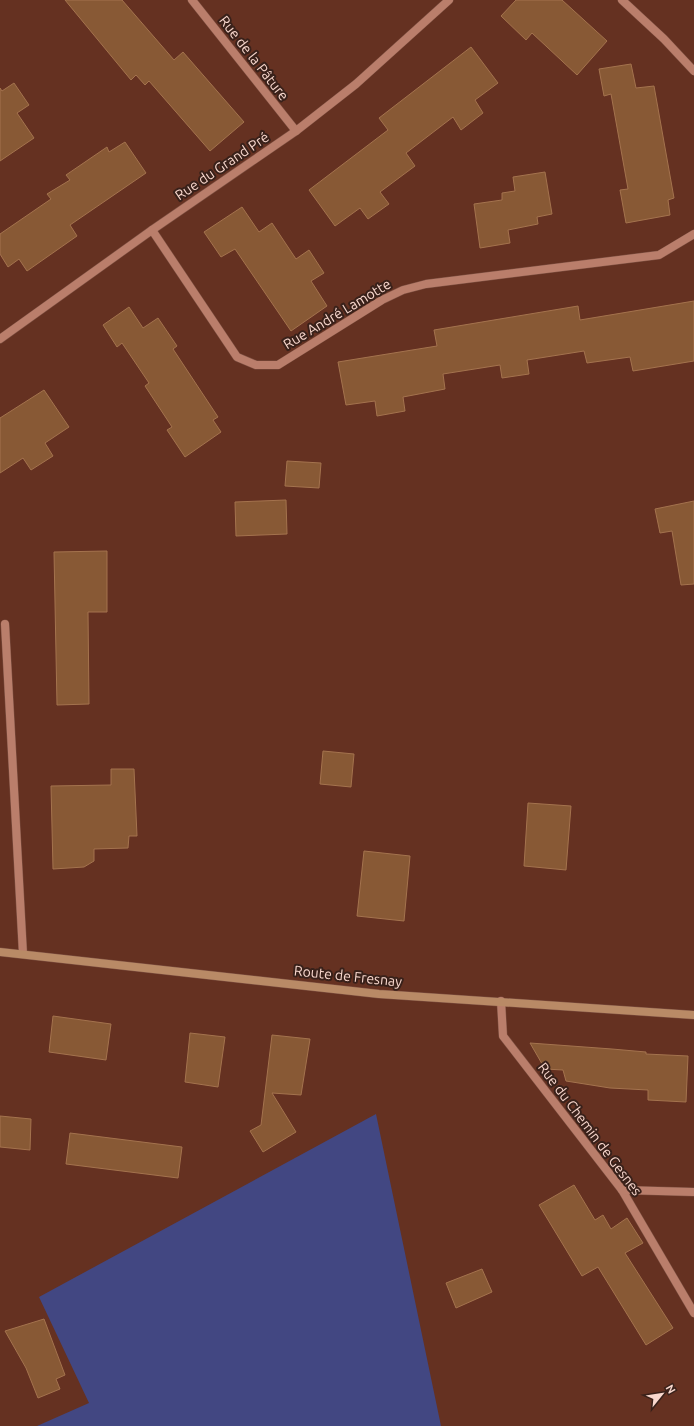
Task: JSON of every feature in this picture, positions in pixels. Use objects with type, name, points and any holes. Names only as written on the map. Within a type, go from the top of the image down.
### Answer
[{"type":"street","name":"Rue de la Pâture","points":[[192,0],[296,131]]},
{"type":"street","name":"Rue du Grand Pré","points":[[0,339],[152,230],[296,131],[356,84],[449,0]]},
{"type":"street","points":[[622,0],[664,39],[694,71]]},
{"type":"street","name":"Rue André Lamotte","points":[[152,230],[237,357],[256,365],[278,365],[382,300],[403,290],[426,284],[659,255],[694,234]]},
{"type":"street","points":[[5,624],[23,954]]},
{"type":"street","name":"Route de Fresnay","points":[[0,952],[379,994],[694,1015]]},
{"type":"street","name":"Rue du Chemin de Gesnes","points":[[501,1001],[503,1036],[622,1190],[694,1313]]},
{"type":"street","points":[[622,1190],[694,1192]]},
{"type":"shaded area","points":[[376,1114],[441,1426],[37,1426],[89,1403],[39,1297]]},
{"type":"building","points":[[65,0],[122,0],[174,60],[183,52],[244,122],[210,151],[149,81],[145,85],[136,75],[131,80]]},
{"type":"building","points":[[516,0],[562,0],[607,41],[577,75],[532,33],[526,40],[501,16]]},
{"type":"building","points":[[471,47],[498,83],[475,100],[483,113],[461,130],[453,117],[406,153],[415,166],[380,192],[389,204],[368,219],[360,208],[335,226],[309,190],[388,130],[379,118]]},
{"type":"building","points":[[631,64],[636,88],[654,86],[674,198],[668,200],[670,215],[626,223],[620,190],[628,189],[611,94],[604,96],[599,69]]},
{"type":"building","points":[[14,83],[29,105],[17,113],[34,138],[0,161],[0,88],[2,91]]},
{"type":"building","points":[[125,142],[146,173],[70,225],[77,236],[27,271],[19,259],[8,267],[0,254],[0,234],[51,199],[47,194],[70,180],[66,175],[107,147],[109,152]]},
{"type":"building","points":[[545,172],[552,214],[537,217],[538,224],[508,230],[510,243],[480,248],[474,204],[502,200],[502,193],[515,191],[513,177]]},
{"type":"building","points":[[242,207],[259,232],[272,223],[296,259],[309,250],[324,273],[311,281],[327,306],[291,331],[235,249],[221,257],[204,232]]},
{"type":"building","points":[[694,301],[694,361],[633,371],[630,357],[587,363],[584,351],[527,360],[529,374],[502,378],[500,365],[443,374],[445,389],[403,397],[405,411],[377,416],[375,401],[346,405],[338,362],[437,346],[434,330],[578,306],[580,320]]},
{"type":"building","points":[[129,307],[143,328],[158,318],[177,346],[173,349],[218,417],[213,420],[221,432],[185,457],[167,430],[172,427],[145,386],[149,383],[122,343],[117,347],[103,325]]},
{"type":"building","points":[[44,390],[69,427],[45,443],[53,456],[31,470],[23,458],[0,473],[0,418]]},
{"type":"building","points":[[287,461],[321,463],[319,488],[285,486]]},
{"type":"building","points":[[286,500],[287,534],[236,536],[235,502]]},
{"type":"building","points":[[694,501],[694,584],[681,585],[672,531],[660,533],[655,509]]},
{"type":"building","points":[[107,551],[107,612],[88,612],[89,704],[57,705],[54,552]]},
{"type":"building","points":[[323,751],[354,754],[351,787],[320,784]]},
{"type":"building","points":[[111,769],[134,769],[137,836],[129,836],[128,848],[94,849],[94,861],[84,867],[53,869],[51,786],[111,785]]},
{"type":"building","points":[[528,803],[571,806],[566,870],[524,866]]},
{"type":"building","points":[[364,851],[410,856],[404,921],[357,916]]},
{"type":"building","points":[[53,1016],[111,1024],[106,1060],[49,1052]]},
{"type":"building","points":[[190,1033],[225,1037],[218,1087],[185,1082]]},
{"type":"building","points":[[272,1035],[310,1039],[301,1095],[272,1093],[296,1132],[263,1152],[250,1131],[261,1125]]},
{"type":"building","points":[[530,1043],[646,1052],[646,1054],[688,1056],[686,1102],[648,1100],[648,1090],[610,1088],[566,1081],[563,1070],[545,1069]]},
{"type":"building","points":[[0,1116],[31,1119],[30,1150],[0,1147]]},
{"type":"building","points":[[70,1133],[182,1147],[178,1178],[66,1164]]},
{"type":"building","points":[[574,1185],[595,1220],[603,1215],[611,1229],[627,1218],[643,1243],[625,1253],[673,1328],[646,1345],[598,1267],[582,1276],[539,1205]]},
{"type":"building","points":[[482,1269],[492,1292],[456,1308],[446,1283]]},
{"type":"building","points":[[44,1319],[65,1375],[56,1379],[60,1389],[38,1398],[26,1368],[5,1331]]}]
